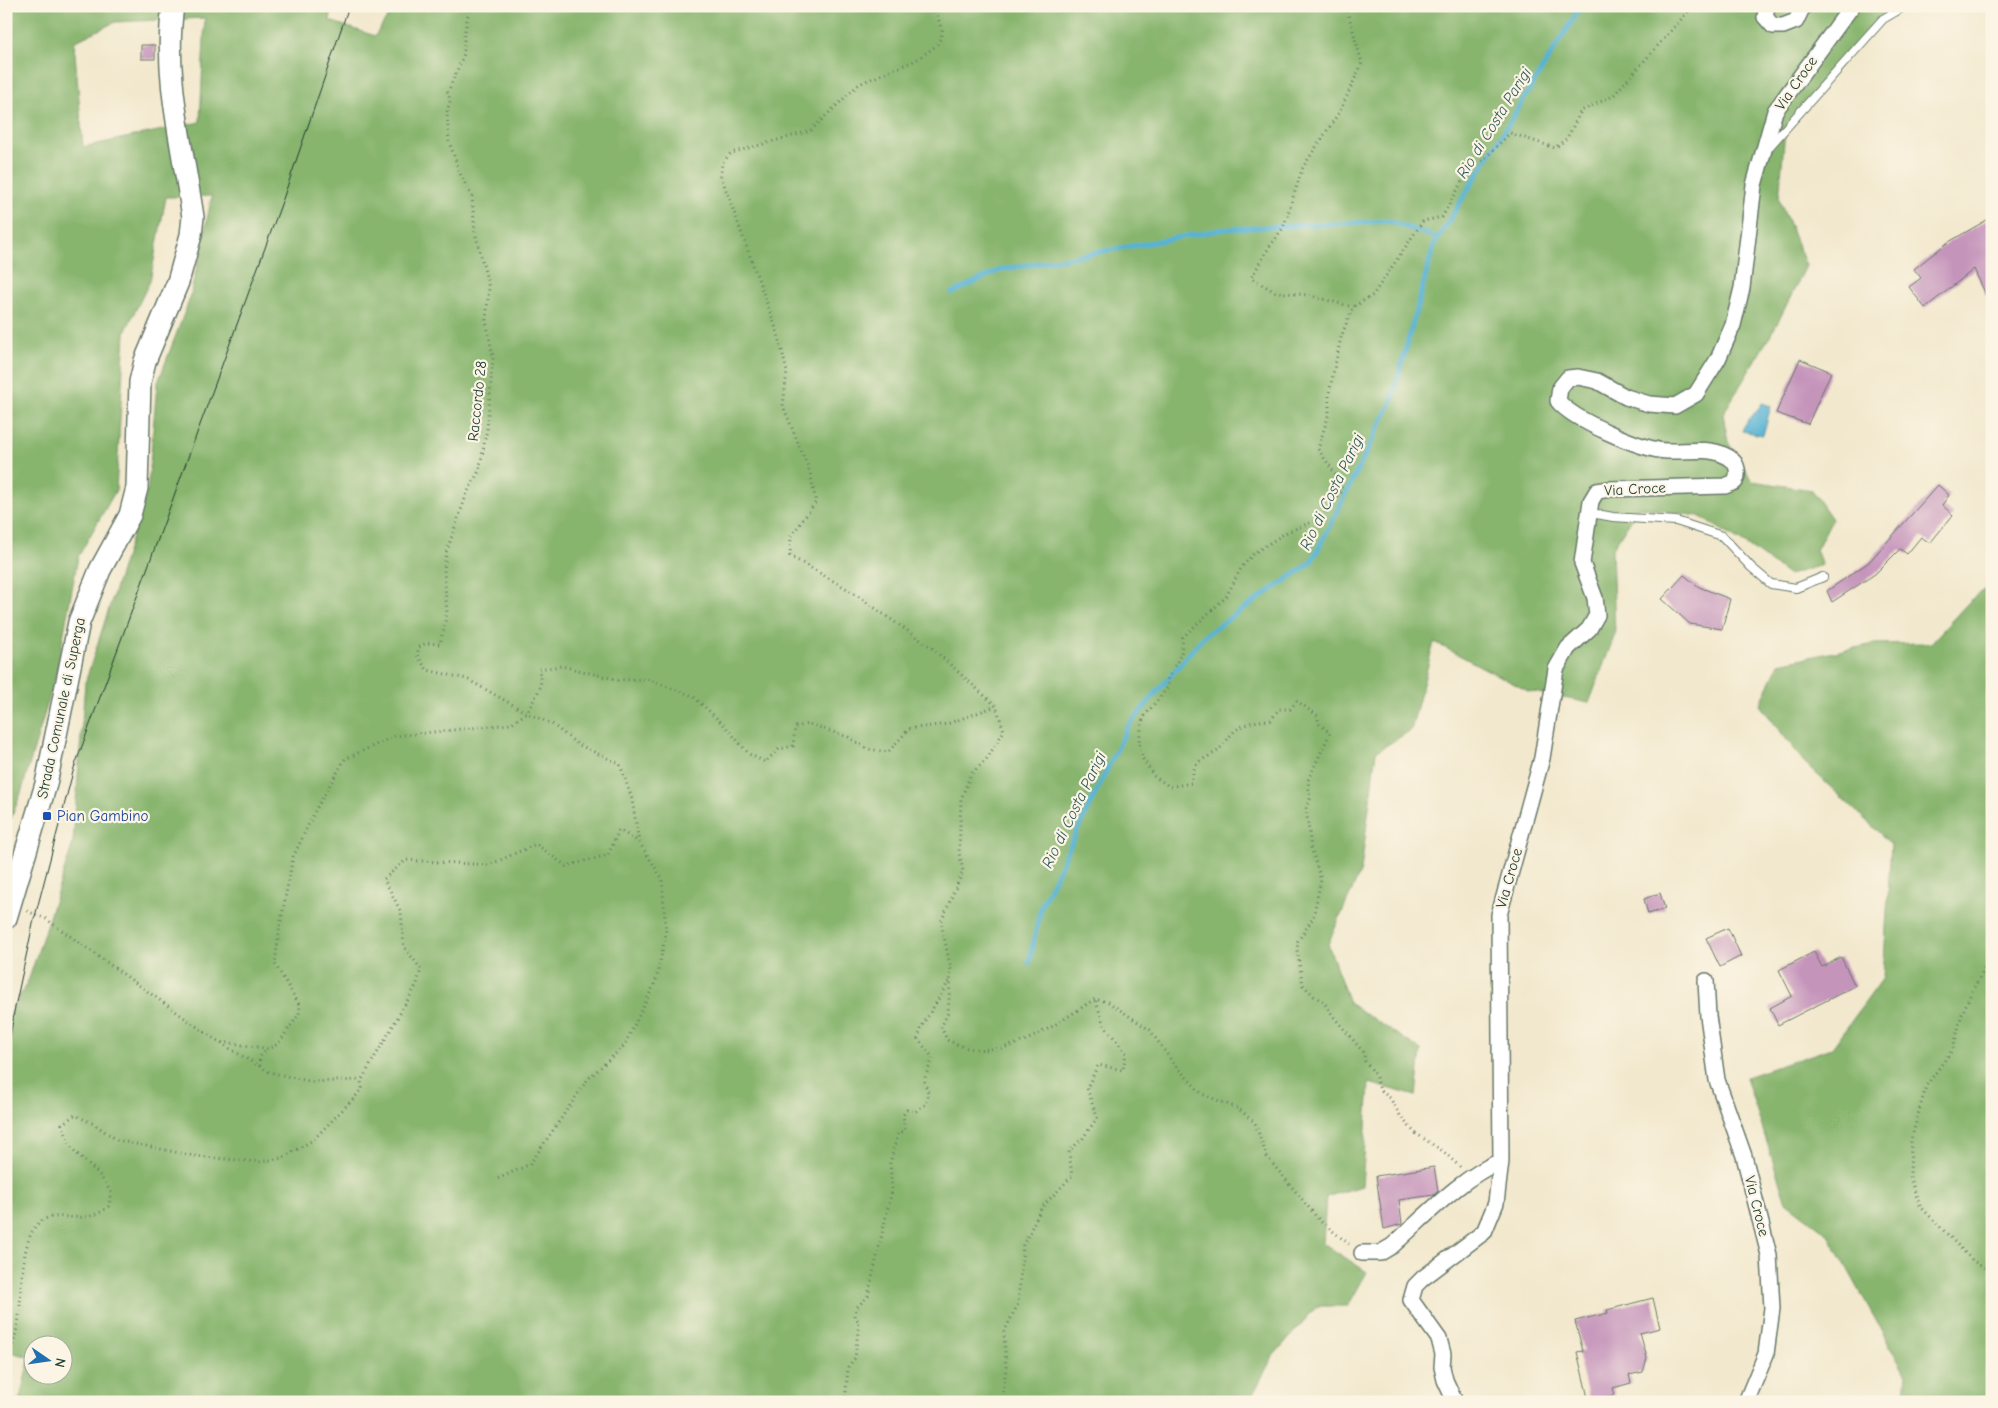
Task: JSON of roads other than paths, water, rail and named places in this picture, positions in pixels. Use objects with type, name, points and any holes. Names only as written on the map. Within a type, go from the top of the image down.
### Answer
[{"type":"street","name":"Strada Comunale di Superga","points":[[8,912],[46,784],[79,622],[100,570],[130,515],[137,488],[140,382],[144,361],[178,282],[191,235],[193,217],[170,65],[173,6]]},
{"type":"street","points":[[1767,6],[1765,17],[1773,26],[1783,26],[1796,21],[1803,6]]},
{"type":"street","name":"Via Croce","points":[[1455,1402],[1445,1380],[1442,1367],[1443,1354],[1439,1339],[1411,1300],[1412,1292],[1423,1278],[1484,1232],[1496,1203],[1500,1161],[1499,915],[1542,758],[1556,669],[1568,648],[1589,629],[1596,615],[1595,598],[1582,563],[1591,513],[1591,501],[1597,491],[1610,489],[1725,486],[1735,482],[1739,474],[1737,466],[1726,455],[1710,451],[1666,451],[1637,445],[1564,409],[1558,401],[1560,388],[1568,378],[1578,377],[1597,381],[1626,397],[1649,404],[1675,406],[1696,394],[1718,359],[1733,325],[1742,288],[1754,185],[1775,111],[1852,6]]},
{"type":"street","name":"Via Croce","points":[[1706,981],[1708,1016],[1717,1080],[1744,1156],[1769,1255],[1772,1308],[1766,1354],[1746,1402]]},
{"type":"street","points":[[1362,1253],[1380,1254],[1392,1246],[1466,1182],[1487,1166],[1500,1161]]},
{"type":"lane","points":[[1763,153],[1883,19],[1906,6]]},
{"type":"lane","points":[[1591,513],[1613,517],[1676,521],[1722,536],[1751,567],[1771,584],[1796,588],[1822,577]]},
{"type":"water","points":[[1762,403],[1771,406],[1763,435],[1742,431],[1745,425]]},
{"type":"waterway","name":"Rio di Costa Parigi","points":[[1029,963],[1041,906],[1128,726],[1205,635],[1311,563],[1391,403],[1434,245],[1581,6]]},
{"type":"waterway","points":[[952,293],[1000,270],[1225,229],[1389,221],[1438,238]]},
{"type":"tram line","points":[[6,1064],[14,1012],[33,924],[74,768],[283,199],[349,6]]},
{"type":"place","name":"Pian Gambino","points":[[47,816]]}]
